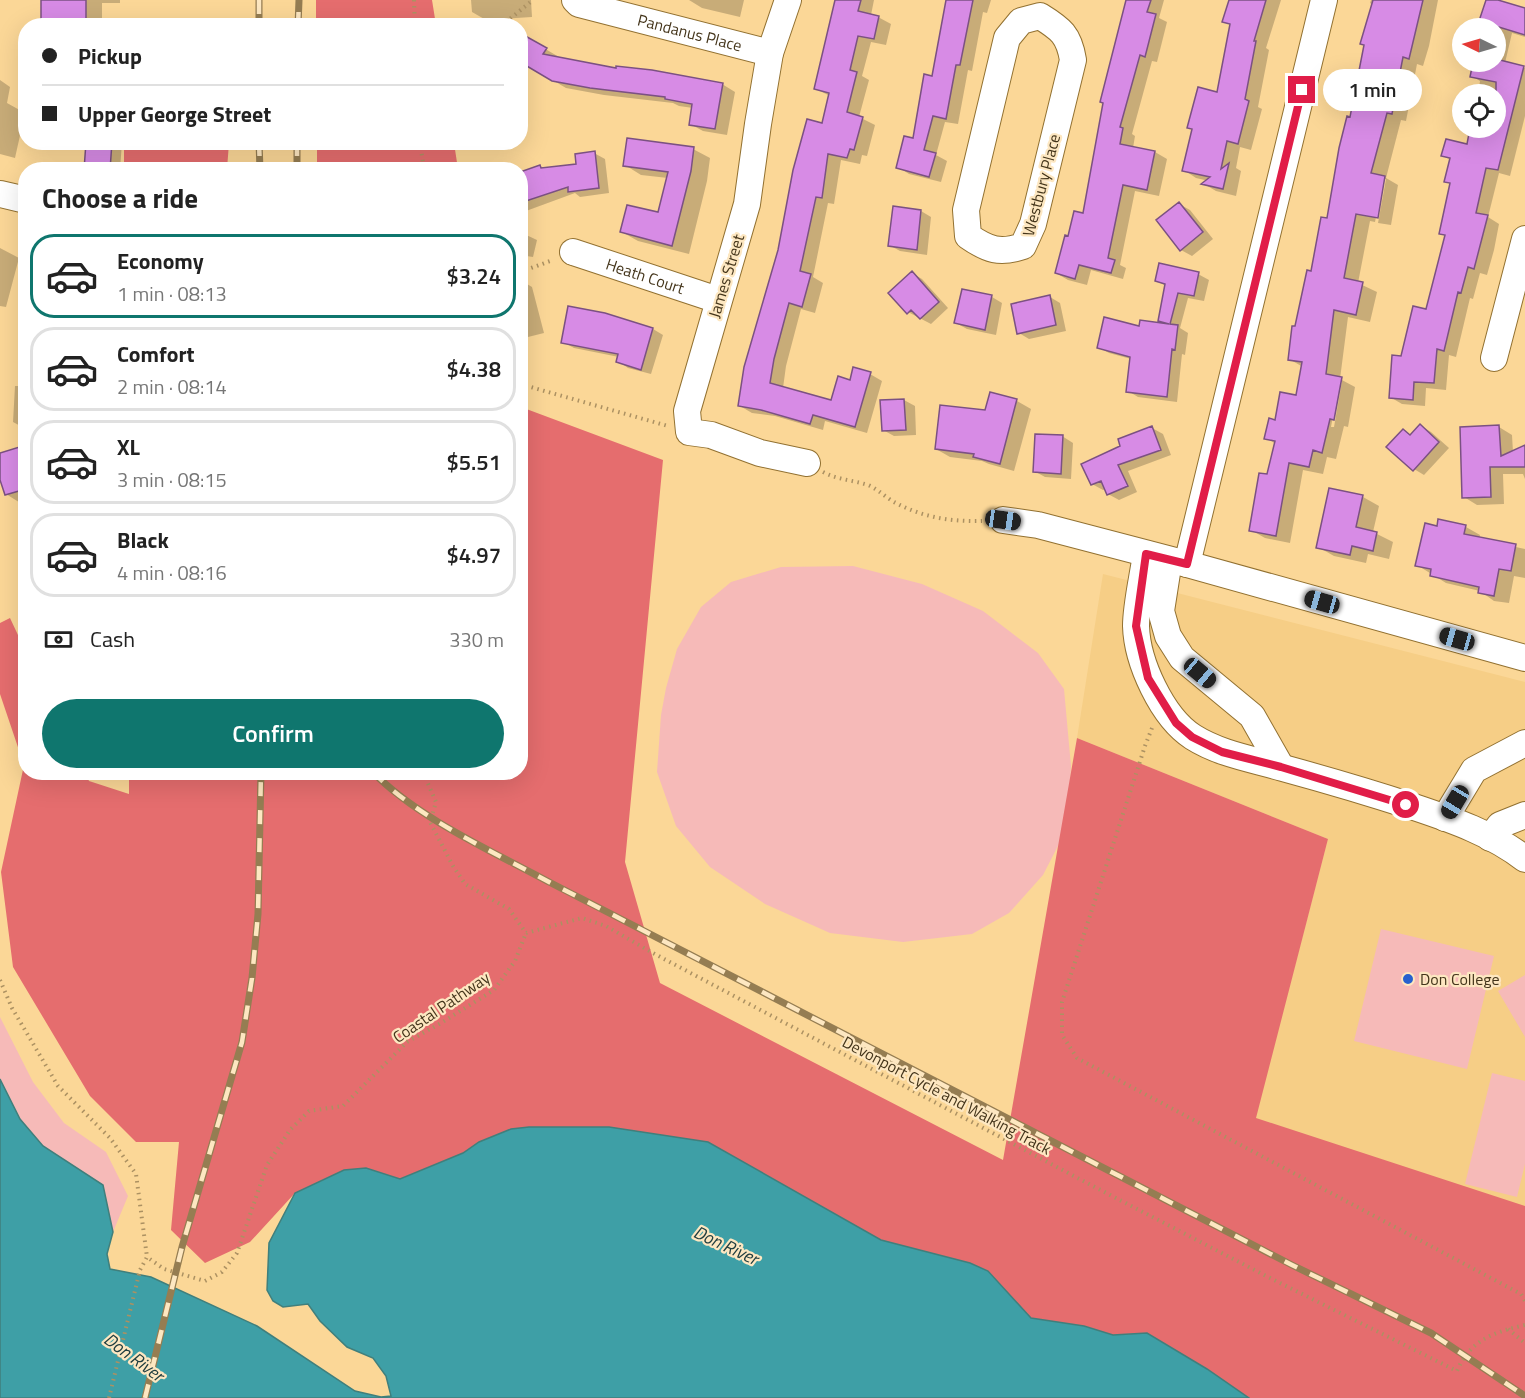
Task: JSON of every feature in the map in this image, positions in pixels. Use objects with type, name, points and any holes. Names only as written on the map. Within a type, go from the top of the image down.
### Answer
[{"type":"street","name":"Pandanus Place","points":[[574,0],[579,4],[770,53]]},
{"type":"street","name":"James Street","points":[[689,432],[687,411],[747,204],[770,53],[788,0]]},
{"type":"street","points":[[1281,767],[1252,716],[1182,658],[1168,636],[1161,611],[1167,559],[1324,0]]},
{"type":"street","name":"Westbury Place","points":[[1042,8],[1071,44],[1073,60],[1033,224],[1023,246],[1008,251],[985,248],[968,236],[966,210],[1001,61],[1007,38],[1021,21],[1042,8]]},
{"type":"street","points":[[0,194],[18,198]]},
{"type":"street","points":[[1494,358],[1525,238]]},
{"type":"street","name":"Heath Court","points":[[573,252],[718,300]]},
{"type":"street","points":[[689,432],[711,435],[760,453],[807,464]]},
{"type":"street","points":[[1003,520],[1038,525],[1167,559],[1525,658]]},
{"type":"street","points":[[1167,559],[1136,626],[1148,678],[1162,704],[1176,723],[1192,737],[1222,752],[1387,798],[1463,824],[1512,850],[1525,860]]},
{"type":"street","points":[[1445,818],[1474,770],[1525,743]]},
{"type":"street","points":[[1490,838],[1500,825],[1525,815]]},
{"type":"path","points":[[414,0],[415,18]]},
{"type":"path","points":[[511,18],[533,0]]},
{"type":"path","points":[[528,270],[573,252]]},
{"type":"path","points":[[528,386],[689,432]]},
{"type":"path","points":[[807,464],[834,478],[870,486],[895,503],[923,515],[958,520],[1003,520]]},
{"type":"path","points":[[1162,704],[1145,746],[1062,1002],[1062,1035],[1077,1058],[1521,1294],[1525,1301]]},
{"type":"path","points":[[426,780],[436,802],[430,822],[453,866],[465,884],[509,909],[526,933]]},
{"type":"path","name":"Devonport Cycle and Walking Track","points":[[526,933],[582,918],[606,926],[1100,1190],[1457,1371],[1463,1356],[1475,1344],[1508,1329],[1525,1325]]},
{"type":"path","name":"Coastal Pathway","points":[[147,1257],[165,1269],[205,1281],[222,1272],[237,1253],[267,1165],[290,1130],[309,1111],[343,1106],[407,1042],[495,990],[515,961],[526,933]]},
{"type":"path","points":[[0,980],[12,1008],[58,1086],[110,1138],[136,1174],[147,1257],[140,1270],[109,1398]]},
{"type":"path","points":[[1508,1329],[1525,1343]]},
{"type":"shaded area","points":[[316,0],[432,0],[435,18],[316,18]]},
{"type":"shaded area","points":[[124,150],[228,150],[228,162],[124,162]]},
{"type":"shaded area","points":[[317,150],[455,150],[457,162],[317,162]]},
{"type":"shaded area","points":[[528,410],[663,460],[625,862],[660,983],[1003,1160],[1077,738],[1328,839],[1256,1118],[1525,1206],[1525,1398],[1249,1398],[1207,1369],[1147,1333],[1113,1335],[1084,1326],[1031,1318],[988,1271],[970,1263],[881,1240],[708,1142],[479,1142],[463,1153],[400,1179],[366,1168],[295,1193],[250,1242],[205,1263],[171,1230],[179,1142],[136,1142],[90,1096],[13,967],[1,872],[21,780],[88,780],[129,794],[129,780],[528,780]]},
{"type":"shaded area","points":[[853,566],[922,584],[983,611],[1038,653],[1064,689],[1071,766],[1069,807],[1060,842],[1043,875],[1009,913],[972,934],[903,942],[830,933],[765,904],[710,867],[676,826],[657,772],[661,715],[666,688],[677,649],[701,607],[731,582],[781,567]]},
{"type":"shaded area","name":"Don College","points":[[1103,574],[1525,682],[1525,1231],[1255,1119],[1328,839],[1077,738]]},
{"type":"shaded area","points":[[10,618],[18,635],[18,747],[0,694],[0,623]]},
{"type":"shaded area","points":[[1381,929],[1494,956],[1467,1069],[1354,1041]]},
{"type":"shaded area","points":[[1525,975],[1525,1037],[1498,991]]},
{"type":"shaded area","points":[[0,1017],[33,1082],[64,1123],[106,1152],[128,1196],[113,1232],[103,1185],[43,1146],[20,1119],[0,1079]]},
{"type":"shaded area","points":[[1492,1073],[1525,1081],[1525,1164],[1517,1197],[1465,1184]]},
{"type":"water","name":"Don River","points":[[0,1079],[20,1119],[43,1146],[103,1185],[113,1232],[107,1254],[110,1269],[151,1277],[257,1326],[355,1391],[381,1397],[391,1396],[386,1376],[373,1358],[347,1347],[320,1321],[308,1304],[283,1307],[273,1301],[267,1290],[269,1243],[295,1193],[344,1170],[366,1168],[400,1179],[463,1153],[479,1142],[511,1129],[609,1127],[708,1142],[881,1240],[970,1263],[988,1271],[1031,1318],[1084,1326],[1113,1335],[1147,1333],[1207,1369],[1249,1398],[0,1398]]},
{"type":"building","points":[[41,0],[86,0],[86,18],[41,18]]},
{"type":"building","points":[[835,0],[861,0],[858,11],[879,16],[874,39],[858,36],[850,70],[857,72],[847,112],[863,117],[854,150],[850,149],[847,158],[828,154],[822,198],[816,197],[800,271],[811,274],[802,307],[789,303],[770,383],[831,400],[838,376],[850,380],[853,367],[871,372],[855,427],[813,415],[810,424],[738,406],[744,367],[778,250],[793,170],[807,119],[822,123],[829,93],[814,89]]},
{"type":"building","points":[[946,0],[973,0],[960,65],[956,65],[946,119],[933,116],[924,150],[936,153],[929,177],[896,168],[904,136],[913,138],[924,74],[932,76]]},
{"type":"building","points":[[1126,0],[1151,0],[1147,12],[1156,14],[1145,57],[1140,55],[1120,127],[1123,128],[1120,144],[1155,151],[1147,190],[1123,185],[1108,258],[1115,260],[1111,273],[1079,265],[1075,279],[1055,273],[1074,211],[1083,213],[1103,103],[1100,102]]},
{"type":"building","points":[[1229,0],[1266,0],[1254,41],[1256,41],[1245,99],[1249,101],[1238,144],[1227,141],[1221,169],[1229,163],[1223,189],[1201,184],[1210,177],[1182,171],[1192,129],[1187,128],[1198,87],[1217,92],[1230,24],[1222,22]]},
{"type":"building","points":[[1373,0],[1423,0],[1409,59],[1403,57],[1392,114],[1387,113],[1371,173],[1385,176],[1378,218],[1356,214],[1344,278],[1363,282],[1356,315],[1334,310],[1326,374],[1342,377],[1334,420],[1330,419],[1322,453],[1313,450],[1309,467],[1289,463],[1276,536],[1249,531],[1259,473],[1267,474],[1275,441],[1264,439],[1269,418],[1275,420],[1280,392],[1296,395],[1302,362],[1288,360],[1292,326],[1295,326],[1307,270],[1311,271],[1321,217],[1327,218],[1339,148],[1347,116],[1350,117],[1364,45],[1360,44]]},
{"type":"building","points":[[1486,0],[1498,0],[1525,8],[1525,35],[1506,29],[1506,18],[1480,18]]},
{"type":"building","points":[[528,37],[547,48],[543,54],[616,68],[616,66],[652,70],[723,83],[715,129],[689,125],[692,104],[665,99],[665,97],[552,81],[528,67]]},
{"type":"building","points":[[1506,62],[1524,66],[1506,138],[1506,84],[1496,84],[1496,82],[1470,77],[1471,72],[1506,72]]},
{"type":"building","points":[[627,138],[694,147],[691,171],[672,246],[620,232],[627,205],[658,212],[668,172],[623,166]]},
{"type":"building","points":[[1468,138],[1506,138],[1498,170],[1486,168],[1476,213],[1488,215],[1474,269],[1468,267],[1461,293],[1458,292],[1444,351],[1437,349],[1434,383],[1414,382],[1413,400],[1389,398],[1392,355],[1401,356],[1413,306],[1426,309],[1445,235],[1439,234],[1450,183],[1444,182],[1450,158],[1441,156],[1446,139],[1467,144]]},
{"type":"building","points":[[85,150],[111,150],[111,162],[85,162]]},
{"type":"building","points":[[595,151],[599,188],[568,192],[568,187],[528,200],[528,169],[540,165],[541,168],[576,164],[575,154]]},
{"type":"building","points":[[1179,202],[1203,232],[1180,251],[1156,220]]},
{"type":"building","points":[[893,206],[921,210],[917,250],[888,246]]},
{"type":"building","points":[[1159,263],[1199,272],[1194,296],[1178,293],[1170,324],[1178,325],[1175,350],[1172,349],[1167,397],[1126,392],[1130,357],[1097,348],[1104,317],[1139,326],[1140,320],[1169,324],[1158,321],[1165,284],[1155,281]]},
{"type":"building","points":[[912,271],[939,302],[920,319],[911,310],[907,314],[888,293]]},
{"type":"building","points":[[962,289],[992,295],[985,330],[954,323]]},
{"type":"building","points":[[1050,295],[1056,325],[1017,334],[1011,304]]},
{"type":"building","points":[[568,306],[605,313],[653,328],[641,370],[616,362],[618,354],[561,343]]},
{"type":"building","points":[[990,392],[1017,399],[1000,464],[973,457],[974,454],[935,449],[940,405],[985,410]]},
{"type":"building","points":[[904,399],[906,430],[882,431],[880,400]]},
{"type":"building","points":[[1420,424],[1439,442],[1413,471],[1386,447],[1403,429],[1410,435]]},
{"type":"building","points":[[1499,425],[1501,456],[1525,445],[1525,467],[1490,467],[1491,497],[1462,498],[1460,427]]},
{"type":"building","points":[[1152,426],[1161,450],[1118,465],[1128,486],[1107,495],[1101,481],[1091,485],[1081,464],[1120,446],[1118,439]]},
{"type":"building","points":[[1035,434],[1063,435],[1061,474],[1033,472]]},
{"type":"building","points":[[18,447],[18,491],[5,495],[0,480],[0,453]]},
{"type":"building","points":[[1329,488],[1363,495],[1356,527],[1377,532],[1373,551],[1352,546],[1350,555],[1316,548]]},
{"type":"building","points":[[1438,519],[1466,525],[1464,534],[1516,544],[1511,571],[1499,569],[1494,596],[1478,593],[1479,587],[1430,576],[1431,569],[1415,566],[1425,523],[1437,526]]},
{"type":"railway","points":[[259,0],[259,18]]},
{"type":"railway","points":[[298,18],[299,0]]},
{"type":"railway","points":[[259,150],[260,162]]},
{"type":"railway","points":[[297,150],[297,162]]},
{"type":"railway","points":[[145,1398],[182,1247],[242,1042],[252,978],[258,914],[261,780]]},
{"type":"railway","points":[[381,780],[411,804],[481,846],[1292,1265],[1431,1333],[1525,1396]]},
{"type":"place","name":"Don College","points":[[1408,979]]},
{"type":"route","points":[[1302,90],[1187,564],[1146,554],[1136,626],[1148,678],[1162,704],[1176,723],[1192,737],[1222,752],[1281,767],[1406,805]]}]
